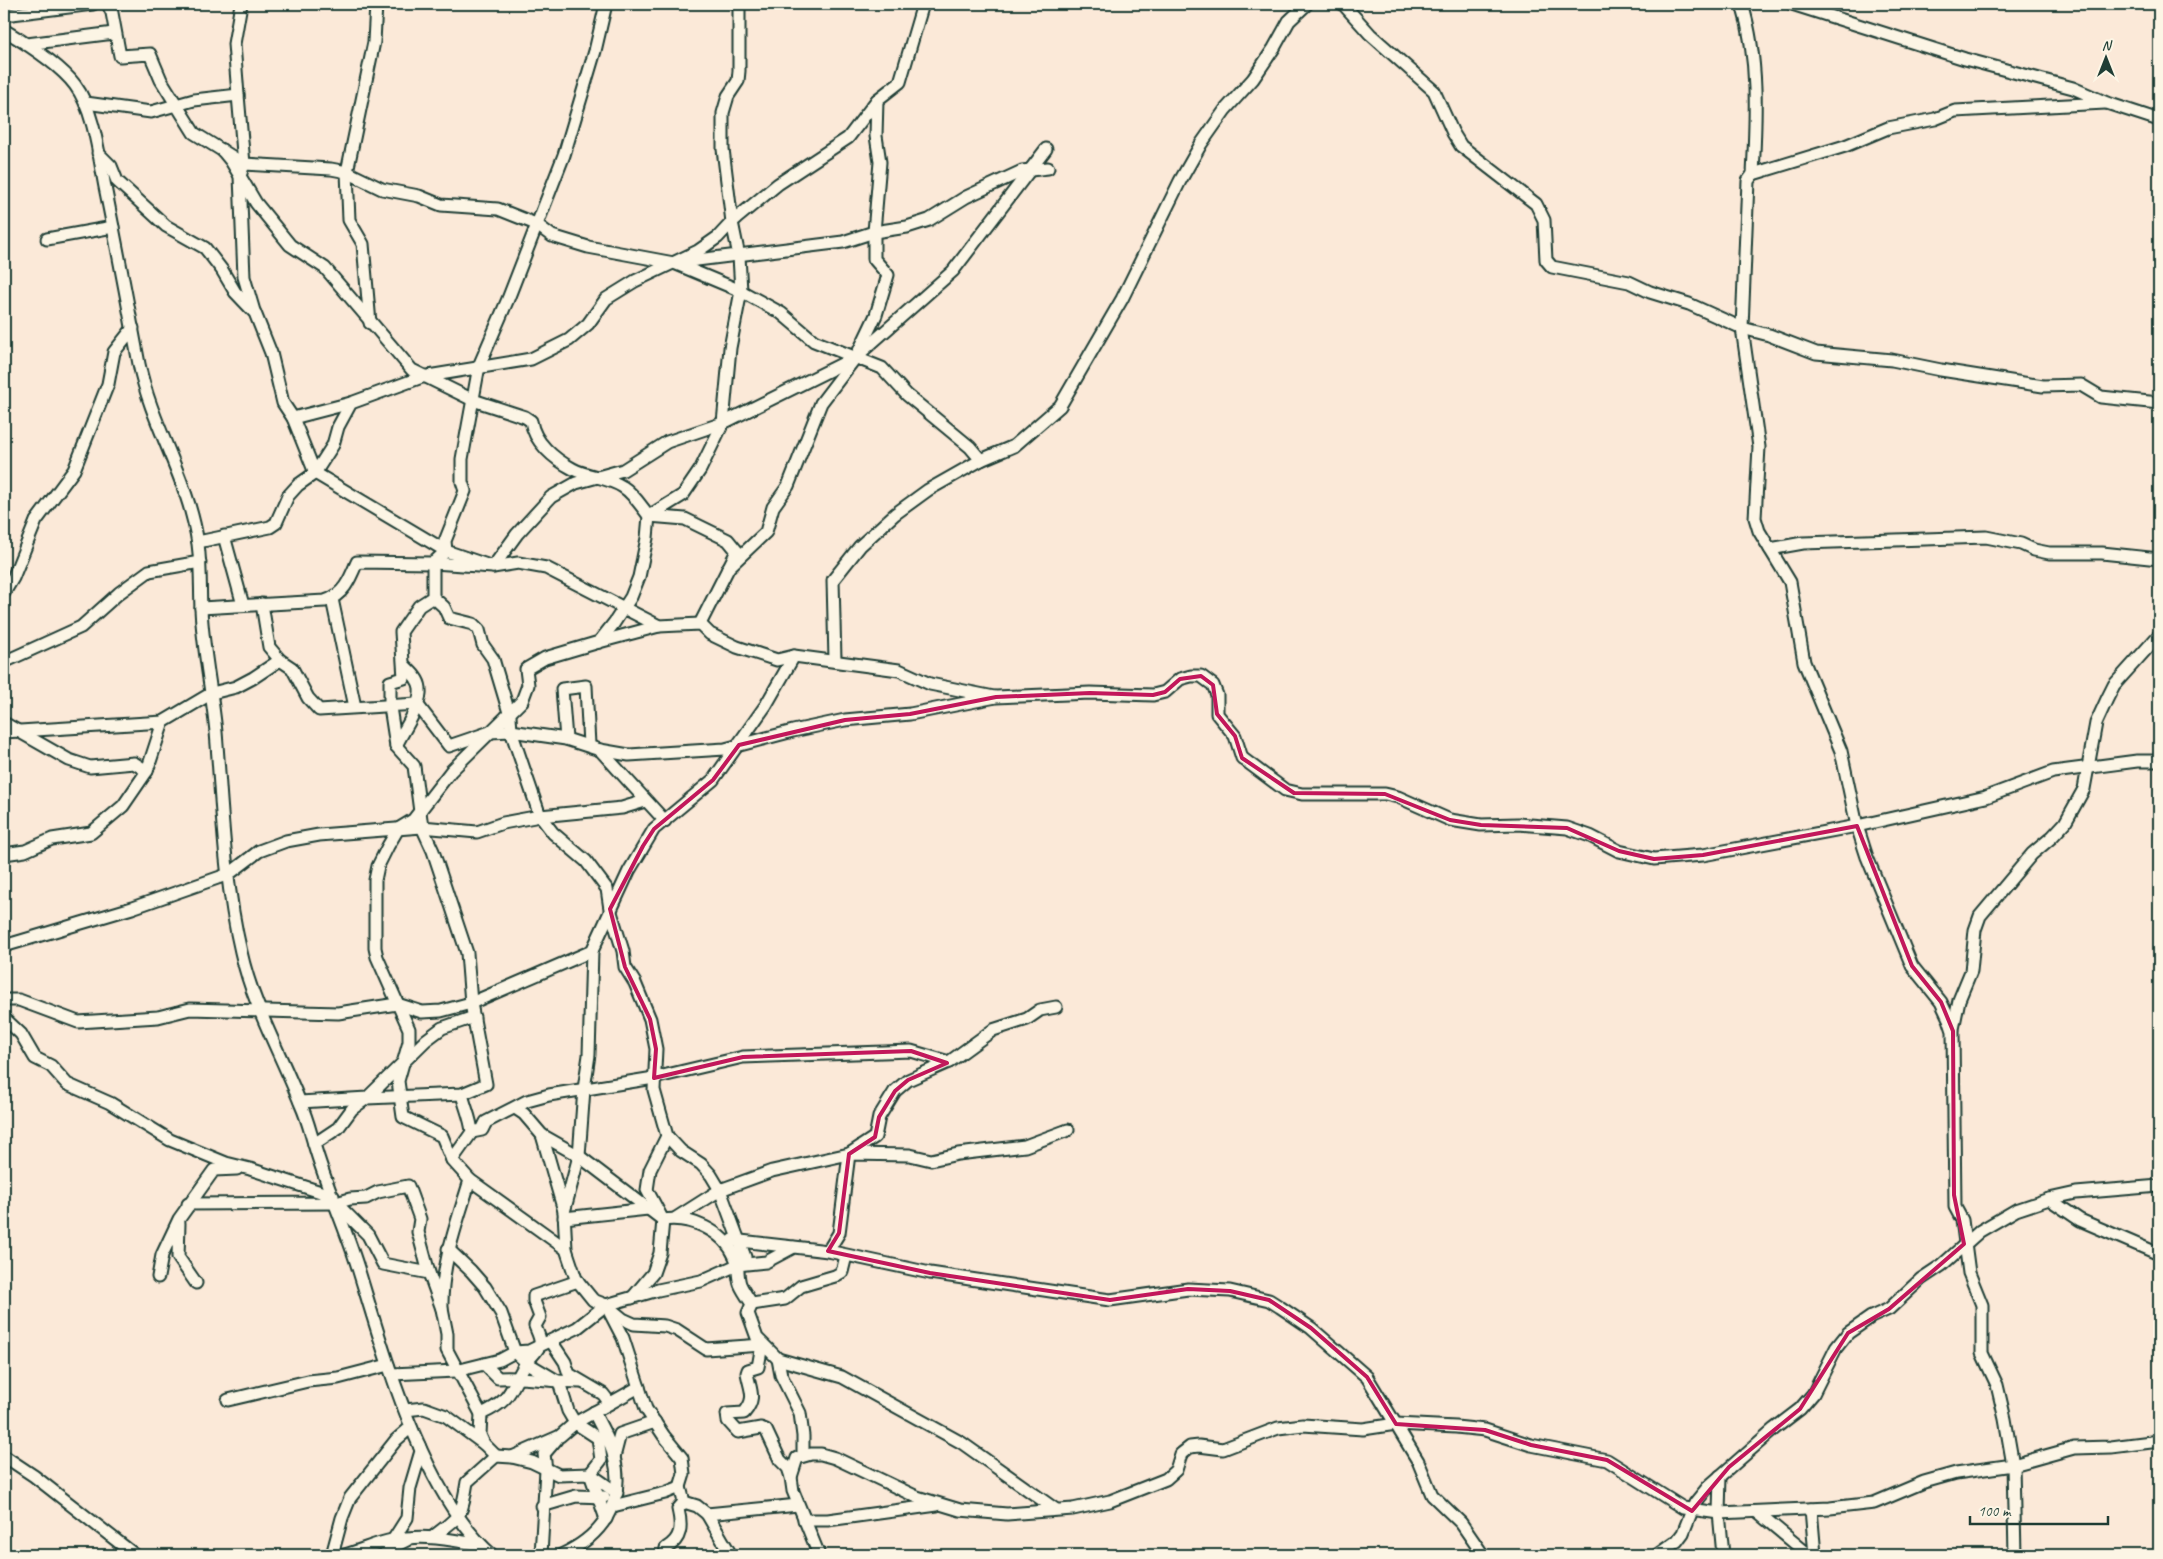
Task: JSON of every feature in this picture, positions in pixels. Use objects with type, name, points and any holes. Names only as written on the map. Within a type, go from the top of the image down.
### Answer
[{"type":"street","points":[[4,15],[93,4]]},
{"type":"street","points":[[108,4],[112,13],[114,33],[120,56],[150,54],[161,80],[194,133],[244,164],[331,168],[347,172],[382,189],[419,196],[441,205],[498,209],[536,224],[552,236],[588,247],[674,263],[740,291],[781,313],[814,341],[882,368],[907,395],[970,447],[981,460]]},
{"type":"street","points":[[241,4],[234,44],[244,164],[240,176],[244,277],[255,313],[271,353],[283,403],[293,418],[315,474],[446,551],[493,567]]},
{"type":"street","points":[[370,323],[362,244],[349,220],[347,172],[374,42],[376,4]]},
{"type":"street","points":[[446,551],[444,541],[466,491],[462,482],[462,459],[479,366],[508,299],[564,155],[595,51],[606,4]]},
{"type":"street","points":[[648,516],[683,495],[700,470],[723,423],[730,348],[740,291],[739,256],[732,222],[723,149],[723,113],[728,96],[738,81],[739,4]]},
{"type":"street","points":[[293,418],[351,403],[425,376],[479,366],[531,360],[560,344],[588,324],[606,300],[636,280],[698,251],[718,237],[732,222],[778,184],[848,138],[877,100],[900,82],[924,4]]},
{"type":"street","points":[[835,660],[833,580],[860,546],[895,514],[928,490],[981,460],[1014,446],[1060,406],[1122,298],[1180,181],[1201,144],[1224,110],[1253,79],[1289,21],[1307,4]]},
{"type":"street","points":[[1343,4],[1370,34],[1434,91],[1461,146],[1536,204],[1544,220],[1546,260],[1552,267],[1630,282],[1663,297],[1689,304],[1742,328],[1828,355],[1892,360],[1941,370],[2044,386],[2081,385],[2101,396],[2159,404]]},
{"type":"street","points":[[1742,4],[1754,51],[1756,116],[1753,174],[1748,181],[1742,328],[1759,447],[1755,518],[1759,531],[1790,582],[1804,662],[1841,750],[1857,826],[1867,857],[1912,966],[1941,1002],[1953,1031]]},
{"type":"street","points":[[1792,4],[1874,32],[2002,70],[2073,88],[2107,103],[2159,120]]},
{"type":"street","points":[[4,30],[28,44],[74,84],[86,103],[98,153],[141,371],[155,419],[169,449],[191,509],[198,542],[202,591],[201,608],[212,693],[229,874],[241,955],[259,1011],[300,1102],[411,1427],[444,1493],[459,1517],[480,1545],[492,1555]]},
{"type":"street","points":[[28,44],[114,33]]},
{"type":"street","points":[[86,103],[151,112],[176,103],[238,95]]},
{"type":"street","points":[[493,567],[517,534],[551,497],[576,483],[623,470],[667,442],[723,423],[856,357],[876,315],[888,275],[874,259],[874,232],[880,162],[876,136],[877,100]]},
{"type":"street","points":[[1753,174],[1845,146],[1888,128],[1935,119],[1954,111],[2107,103]]},
{"type":"street","points":[[728,568],[766,532],[773,507],[788,486],[821,403],[856,357],[953,271],[1046,149]]},
{"type":"street","points":[[222,150],[231,161],[256,203],[290,244],[325,268],[412,370],[472,400],[525,417],[531,421],[532,431],[538,440],[555,457],[574,469],[598,476],[624,487],[648,516],[647,538],[639,577],[625,607],[599,642]]},
{"type":"street","points":[[98,153],[111,166],[117,181],[166,226],[205,248],[222,270],[235,292],[255,313]]},
{"type":"street","points":[[674,263],[843,242],[874,232],[907,227],[929,220],[966,197],[1022,171],[1048,168]]},
{"type":"street","points":[[47,239],[113,227]]},
{"type":"street","points":[[4,593],[13,578],[36,521],[74,470],[108,384],[114,352],[133,328]]},
{"type":"street","points":[[198,542],[270,527],[276,523],[288,496],[298,485],[315,474],[333,445],[338,427],[351,403]]},
{"type":"street","points":[[648,516],[685,519],[728,540],[736,550],[700,624]]},
{"type":"street","points":[[224,536],[243,605]]},
{"type":"street","points":[[1770,549],[1803,543],[1986,537],[2021,544],[2034,550],[2049,553],[2102,553],[2159,559]]},
{"type":"street","points":[[446,551],[433,563],[433,597],[444,607],[449,618],[473,624],[479,630],[483,645],[493,659],[510,716],[511,731],[540,816],[553,833],[586,861],[607,889],[610,909],[623,951],[624,967],[635,983],[650,1019],[656,1049],[654,1090],[667,1136],[681,1151],[701,1164],[711,1174],[720,1190],[745,1257],[737,1265]]},
{"type":"street","points":[[4,662],[81,627],[148,571],[200,562]]},
{"type":"street","points":[[201,608],[332,599],[348,586],[357,562],[433,563],[493,567],[518,563],[546,568],[659,626]]},
{"type":"street","points":[[300,1102],[400,1095],[462,1094],[486,1084],[474,1017],[466,953],[433,851],[422,827],[414,766],[396,746],[390,707],[390,682],[404,678],[401,632],[419,606],[433,597]]},
{"type":"street","points":[[332,599],[356,708]]},
{"type":"street","points":[[262,604],[269,647],[280,660],[292,668],[308,698],[319,710],[416,704]]},
{"type":"street","points":[[566,1249],[470,1180],[452,1160],[442,1136],[403,1118],[398,1081],[405,1062],[409,1029],[375,948],[375,880],[378,866],[398,829],[413,820],[451,771],[490,732],[510,716],[522,701],[528,685],[526,669],[545,658],[659,626],[700,624],[710,634],[777,660],[794,656],[899,670],[930,684],[996,697]]},
{"type":"street","points":[[2016,1555],[2013,1465],[1997,1385],[1982,1353],[1982,1305],[1969,1273],[1962,1220],[1954,1207],[1953,1031],[1959,1000],[1971,971],[1975,930],[1980,916],[1996,894],[2032,854],[2052,837],[2064,823],[2080,798],[2088,769],[2096,723],[2110,692],[2159,635]]},
{"type":"street","points":[[564,1215],[579,1156],[584,1089],[589,1055],[592,951],[610,909],[642,846],[654,829],[712,780],[739,746],[766,705],[794,656]]},
{"type":"street","points":[[4,732],[163,722],[212,693],[236,687],[280,660]]},
{"type":"street","points":[[396,746],[416,704],[420,688],[415,675],[404,665]]},
{"type":"street","points":[[416,704],[449,746],[490,732],[511,731],[566,739],[629,755],[646,755],[725,750],[845,720],[910,714],[996,697],[1090,693],[1154,695],[1165,692],[1180,679],[1201,676],[1212,685],[1217,695],[1217,714],[1236,736],[1242,758],[1285,790],[1302,794],[1385,794],[1398,797],[1450,820],[1481,826],[1518,824],[1567,828],[1590,836],[1619,851],[1654,859],[1703,855],[1857,826],[1986,797],[2053,772],[2088,769],[2137,761],[2159,761]]},
{"type":"street","points":[[566,739],[562,688],[586,686],[594,747],[665,821]]},
{"type":"street","points":[[4,722],[69,760],[90,767],[134,763],[147,771]]},
{"type":"street","points":[[4,854],[25,851],[52,840],[91,833],[123,806],[147,771],[163,722]]},
{"type":"street","points":[[4,946],[132,908],[229,874],[259,851],[286,841],[319,835],[422,827],[477,832],[503,823],[540,816],[622,808],[645,801]]},
{"type":"street","points":[[4,1000],[19,1000],[78,1022],[158,1017],[190,1009],[338,1013],[397,1004],[422,1012],[451,1009],[472,1003],[592,951]]},
{"type":"street","points":[[828,1252],[839,1233],[849,1154],[875,1137],[879,1128],[879,1117],[895,1091],[908,1080],[949,1062],[993,1030],[1027,1019],[1040,1010],[1056,1007]]},
{"type":"street","points":[[314,1144],[338,1128],[352,1109],[367,1098],[426,1040],[442,1028],[474,1017]]},
{"type":"street","points":[[4,1018],[21,1034],[35,1058],[51,1066],[67,1084],[110,1103],[170,1140],[226,1163],[250,1169],[335,1200],[368,1235],[383,1264],[429,1273]]},
{"type":"street","points":[[472,1132],[482,1130],[486,1122],[527,1101],[584,1089],[654,1078],[743,1058],[911,1051],[949,1062]]},
{"type":"street","points":[[452,1160],[472,1132],[471,1119],[465,1109],[462,1094]]},
{"type":"street","points":[[515,1108],[524,1114],[542,1135],[579,1156],[663,1220],[676,1218],[697,1223],[723,1239],[736,1257],[740,1283],[752,1304]]},
{"type":"street","points":[[676,1218],[720,1190],[772,1171],[849,1154],[910,1155],[931,1160],[958,1154],[1025,1146],[1068,1130]]},
{"type":"street","points":[[542,1135],[564,1215],[566,1249],[578,1281],[592,1300],[606,1306],[623,1319],[634,1324],[665,1326],[677,1330],[706,1348],[762,1345]]},
{"type":"street","points":[[631,1299],[653,1273],[660,1253],[663,1220],[647,1190],[650,1170],[667,1136]]},
{"type":"street","points":[[158,1277],[162,1255],[179,1219],[214,1170],[250,1169]]},
{"type":"street","points":[[442,1309],[442,1280],[448,1262],[448,1249],[470,1180]]},
{"type":"street","points":[[188,1204],[366,1198],[378,1192],[408,1186],[420,1219],[418,1232],[429,1273],[442,1309],[447,1334],[447,1350],[456,1371],[481,1414],[480,1435],[484,1444]]},
{"type":"street","points":[[1657,1555],[1677,1540],[1692,1511],[1708,1488],[1774,1429],[1800,1410],[1812,1394],[1836,1348],[1848,1332],[1871,1317],[1890,1310],[1921,1279],[1942,1265],[1964,1244],[1998,1219],[2049,1199],[2076,1193],[2159,1186]]},
{"type":"street","points":[[2049,1199],[2080,1220],[2159,1254]]},
{"type":"street","points":[[564,1215],[648,1209]]},
{"type":"street","points":[[179,1219],[178,1257],[196,1283]]},
{"type":"street","points":[[723,1239],[828,1252],[930,1273],[1110,1300],[1188,1289],[1230,1291],[1269,1300],[1311,1328],[1368,1377],[1418,1461],[1432,1495],[1460,1523],[1483,1555]]},
{"type":"street","points":[[228,1400],[308,1381],[390,1369],[456,1371],[484,1364],[515,1352],[529,1351],[551,1341],[563,1333],[577,1328],[606,1306],[658,1290],[701,1281],[737,1265],[766,1262],[794,1247]]},
{"type":"street","points":[[448,1249],[471,1270],[485,1287],[501,1313],[515,1352],[526,1363],[559,1382],[568,1411],[575,1423],[598,1438],[601,1460],[590,1474]]},
{"type":"street","points":[[752,1304],[785,1299],[801,1286],[835,1276],[842,1272],[846,1256]]},
{"type":"street","points":[[481,1414],[496,1408],[509,1396],[526,1363],[540,1346],[540,1339],[535,1326],[540,1317],[534,1296],[578,1281]]},
{"type":"street","points":[[752,1304],[748,1313],[756,1338],[778,1359],[842,1377],[962,1444],[1055,1509]]},
{"type":"street","points":[[606,1306],[623,1338],[646,1409],[682,1458],[684,1474],[680,1486],[684,1502]]},
{"type":"street","points":[[551,1341],[565,1362],[569,1374],[603,1394],[610,1403]]},
{"type":"street","points":[[762,1345],[758,1367],[748,1370],[747,1373],[752,1397],[751,1404],[744,1413],[727,1414],[728,1421],[738,1432],[761,1428],[766,1430],[780,1460],[788,1468],[793,1491],[819,1555]]},
{"type":"street","points":[[778,1359],[781,1375],[800,1413],[803,1436],[802,1455]]},
{"type":"street","points":[[484,1364],[498,1378],[519,1376],[559,1382],[580,1382]]},
{"type":"street","points":[[541,1555],[543,1538],[542,1506],[546,1470],[544,1454],[575,1423],[639,1387]]},
{"type":"street","points":[[405,1410],[424,1408],[446,1416],[484,1444],[496,1456],[512,1457],[532,1462],[559,1475],[590,1474],[615,1499]]},
{"type":"street","points":[[594,1412],[614,1457]]},
{"type":"street","points":[[561,1555],[575,1549],[597,1532],[606,1520],[615,1499],[614,1457],[620,1434],[655,1422]]},
{"type":"street","points":[[791,1477],[797,1458],[802,1455],[821,1454],[835,1458],[917,1497],[960,1510],[1007,1514],[1073,1509],[1110,1501],[1166,1479],[1176,1470],[1181,1454],[1190,1448],[1199,1446],[1223,1449],[1278,1428],[1295,1426],[1363,1428],[1396,1424],[1485,1430],[1531,1444],[1607,1460],[1627,1471],[1643,1485],[1692,1511],[1718,1513],[1874,1503],[1924,1482],[1956,1473],[2013,1465],[2074,1448],[2121,1447],[2159,1442]]},
{"type":"street","points":[[332,1555],[342,1518],[350,1498],[396,1440],[411,1427]]},
{"type":"street","points":[[512,1457],[560,1436]]},
{"type":"street","points":[[393,1540],[407,1518],[410,1488],[421,1450],[419,1443]]},
{"type":"street","points":[[4,1456],[34,1476],[135,1555]]},
{"type":"street","points":[[434,1536],[459,1517],[466,1500],[467,1482],[496,1456]]},
{"type":"street","points":[[590,1474],[606,1520]]},
{"type":"street","points":[[1720,1476],[1718,1513],[1723,1555]]},
{"type":"street","points":[[542,1506],[576,1496],[597,1496],[615,1499],[665,1493],[680,1486]]},
{"type":"street","points":[[684,1502],[698,1506],[707,1514],[731,1555]]},
{"type":"street","points":[[664,1555],[666,1548],[676,1543],[679,1536],[681,1523],[678,1509],[684,1502]]},
{"type":"street","points":[[707,1514],[798,1504]]},
{"type":"street","points":[[804,1520],[828,1520],[942,1505]]},
{"type":"street","points":[[1811,1508],[1815,1555]]},
{"type":"street","points":[[1756,1512],[1809,1555]]},
{"type":"street","points":[[344,1555],[393,1540],[434,1536],[480,1545]]},
{"type":"street","points":[[384,1555],[387,1550],[401,1545],[408,1540]]},
{"type":"street","points":[[575,1549],[586,1555]]},
{"type":"highlighted area","points":[[1201,676],[1213,685],[1217,714],[1235,736],[1242,758],[1294,793],[1385,794],[1450,820],[1481,825],[1567,828],[1619,851],[1654,859],[1703,855],[1857,826],[1912,966],[1941,1002],[1953,1031],[1954,1195],[1964,1244],[1889,1309],[1848,1333],[1800,1409],[1729,1467],[1692,1511],[1607,1460],[1531,1445],[1485,1430],[1396,1424],[1367,1377],[1311,1328],[1269,1300],[1230,1291],[1188,1289],[1110,1300],[930,1273],[828,1251],[839,1233],[849,1154],[875,1137],[879,1117],[895,1091],[908,1080],[947,1063],[911,1051],[743,1057],[654,1078],[656,1049],[650,1019],[625,967],[610,909],[654,829],[713,780],[739,745],[845,720],[910,714],[996,697],[1090,693],[1153,695],[1165,692],[1180,679]]}]
